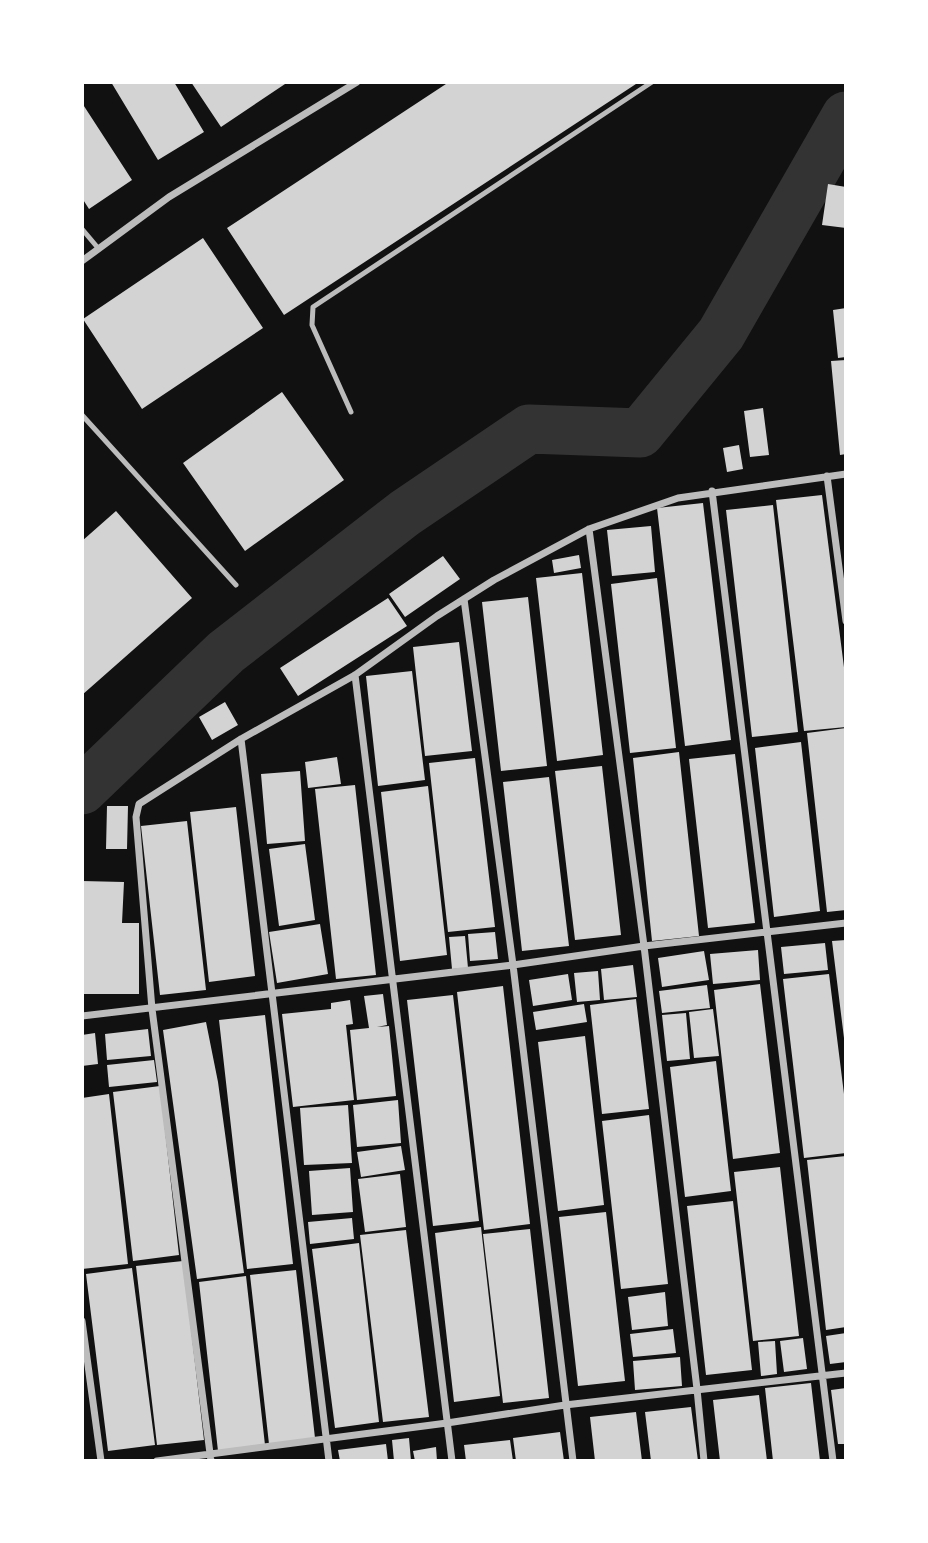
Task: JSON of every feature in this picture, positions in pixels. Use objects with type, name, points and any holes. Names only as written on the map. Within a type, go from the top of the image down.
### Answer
[{"type":"street","points":[[82,261],[169,197],[357,82]]},
{"type":"street","points":[[211,1458],[152,1009],[136,817],[139,804],[241,739],[355,675],[437,616],[494,580],[589,528],[652,505],[712,491],[846,474]]},
{"type":"street","points":[[827,476],[846,621]]},
{"type":"street","points":[[712,491],[833,1461]]},
{"type":"street","points":[[589,528],[643,946],[704,1461]]},
{"type":"street","points":[[464,600],[513,965],[573,1461]]},
{"type":"street","points":[[355,675],[452,1461]]},
{"type":"street","points":[[241,739],[329,1461]]},
{"type":"street","points":[[82,1016],[846,923]]},
{"type":"street","points":[[82,1321],[101,1461]]},
{"type":"street","points":[[157,1461],[211,1458],[565,1405],[846,1373]]},
{"type":"lane","points":[[351,412],[312,325],[313,307],[652,82]]},
{"type":"lane","points":[[82,229],[98,248]]},
{"type":"lane","points":[[82,415],[236,585]]},
{"type":"building","points":[[111,82],[174,82],[204,132],[158,160]]},
{"type":"building","points":[[191,82],[288,82],[221,127]]},
{"type":"building","points":[[449,82],[639,82],[284,315],[227,228]]},
{"type":"building","points":[[82,103],[132,180],[89,209],[82,198]]},
{"type":"building","points":[[828,184],[846,187],[846,228],[822,225]]},
{"type":"building","points":[[203,238],[263,328],[142,409],[83,319]]},
{"type":"building","points":[[846,308],[846,357],[838,358],[833,310]]},
{"type":"building","points":[[846,360],[846,454],[840,455],[831,361]]},
{"type":"building","points":[[282,392],[344,480],[245,551],[183,463]]},
{"type":"building","points":[[763,408],[769,455],[750,457],[744,411]]},
{"type":"building","points":[[739,445],[743,469],[727,472],[723,448]]},
{"type":"building","points":[[822,495],[846,683],[846,727],[804,731],[776,500]]},
{"type":"building","points":[[703,503],[731,740],[685,746],[657,508]]},
{"type":"building","points":[[773,505],[798,732],[752,737],[726,510]]},
{"type":"building","points":[[116,511],[192,598],[82,695],[82,541]]},
{"type":"building","points":[[651,526],[655,572],[612,576],[607,530]]},
{"type":"building","points":[[579,555],[581,568],[554,573],[552,560]]},
{"type":"building","points":[[443,556],[460,579],[405,617],[389,594]]},
{"type":"building","points":[[582,573],[603,755],[557,761],[536,578]]},
{"type":"building","points":[[657,578],[676,748],[630,753],[611,584]]},
{"type":"building","points":[[528,597],[547,766],[501,771],[482,602]]},
{"type":"building","points":[[388,598],[407,626],[298,696],[280,668]]},
{"type":"building","points":[[459,642],[472,751],[425,756],[413,647]]},
{"type":"building","points":[[412,671],[425,780],[378,786],[366,676]]},
{"type":"building","points":[[225,702],[238,725],[212,740],[199,717]]},
{"type":"building","points":[[846,728],[846,910],[827,912],[807,733]]},
{"type":"building","points":[[801,742],[820,911],[774,917],[755,748]]},
{"type":"building","points":[[679,752],[699,936],[652,941],[633,758]]},
{"type":"building","points":[[735,754],[755,923],[708,928],[689,759]]},
{"type":"building","points":[[337,757],[341,784],[308,788],[305,762]]},
{"type":"building","points":[[475,758],[495,927],[448,932],[429,763]]},
{"type":"building","points":[[602,766],[621,935],[575,940],[555,771]]},
{"type":"building","points":[[300,771],[305,841],[267,844],[261,774]]},
{"type":"building","points":[[549,777],[569,946],[522,951],[503,782]]},
{"type":"building","points":[[355,785],[376,975],[336,979],[315,789]]},
{"type":"building","points":[[428,786],[447,955],[400,961],[381,792]]},
{"type":"building","points":[[107,806],[128,806],[127,849],[106,849]]},
{"type":"building","points":[[236,807],[255,976],[209,982],[190,812]]},
{"type":"building","points":[[187,821],[206,990],[160,995],[141,826]]},
{"type":"building","points":[[305,844],[315,920],[279,926],[269,849]]},
{"type":"building","points":[[82,881],[124,882],[122,923],[139,923],[139,994],[82,994]]},
{"type":"building","points":[[320,924],[328,974],[277,983],[269,932]]},
{"type":"building","points":[[495,932],[498,959],[470,961],[468,934]]},
{"type":"building","points":[[465,936],[468,968],[452,969],[449,937]]},
{"type":"building","points":[[846,940],[846,1038],[844,1038],[832,941]]},
{"type":"building","points":[[825,943],[828,970],[784,974],[781,947]]},
{"type":"building","points":[[758,950],[760,980],[713,984],[710,954]]},
{"type":"building","points":[[704,951],[709,980],[662,987],[658,958]]},
{"type":"building","points":[[633,965],[637,997],[604,1000],[601,969]]},
{"type":"building","points":[[598,971],[600,1000],[577,1002],[574,973]]},
{"type":"building","points":[[568,974],[572,1000],[533,1006],[529,980]]},
{"type":"building","points":[[829,974],[846,1110],[846,1153],[804,1158],[783,979]]},
{"type":"building","points":[[760,984],[780,1153],[733,1159],[714,990]]},
{"type":"building","points":[[707,985],[710,1008],[662,1013],[659,991]]},
{"type":"building","points":[[503,986],[530,1224],[484,1230],[457,992]]},
{"type":"building","points":[[383,994],[387,1025],[377,1027],[389,1026],[396,1096],[357,1100],[350,1030],[369,1028],[364,996]]},
{"type":"building","points":[[453,995],[479,1221],[433,1226],[407,1000]]},
{"type":"building","points":[[636,999],[649,1109],[602,1114],[590,1005]]},
{"type":"building","points":[[350,1000],[353,1024],[346,1025],[354,1100],[293,1107],[282,1014],[331,1009],[331,1003]]},
{"type":"building","points":[[584,1004],[587,1022],[536,1030],[533,1012]]},
{"type":"building","points":[[713,1009],[719,1056],[694,1058],[689,1012]]},
{"type":"building","points":[[686,1013],[690,1059],[667,1061],[662,1015]]},
{"type":"building","points":[[265,1015],[293,1264],[247,1269],[219,1020]]},
{"type":"building","points":[[206,1022],[218,1082],[244,1273],[197,1279],[163,1030]]},
{"type":"building","points":[[148,1029],[151,1056],[107,1060],[105,1034]]},
{"type":"building","points":[[95,1033],[98,1064],[82,1066],[82,1035]]},
{"type":"building","points":[[585,1036],[604,1205],[558,1211],[538,1042]]},
{"type":"building","points":[[154,1060],[157,1082],[109,1087],[107,1065]]},
{"type":"building","points":[[716,1061],[731,1191],[685,1197],[670,1067]]},
{"type":"building","points":[[160,1086],[179,1255],[133,1261],[113,1092]]},
{"type":"building","points":[[109,1094],[128,1264],[82,1269],[82,1098]]},
{"type":"building","points":[[398,1100],[401,1143],[357,1147],[353,1105]]},
{"type":"building","points":[[348,1105],[352,1163],[304,1165],[300,1108]]},
{"type":"building","points":[[649,1115],[668,1284],[621,1289],[602,1121]]},
{"type":"building","points":[[401,1146],[405,1170],[361,1177],[357,1152]]},
{"type":"building","points":[[846,1156],[846,1327],[826,1330],[807,1160]]},
{"type":"building","points":[[780,1167],[799,1336],[753,1341],[734,1172]]},
{"type":"building","points":[[350,1168],[353,1212],[312,1215],[309,1171]]},
{"type":"building","points":[[400,1174],[406,1227],[365,1232],[358,1179]]},
{"type":"building","points":[[733,1201],[752,1370],[706,1375],[687,1206]]},
{"type":"building","points":[[606,1212],[625,1381],[578,1386],[559,1217]]},
{"type":"building","points":[[352,1218],[354,1239],[310,1244],[308,1222]]},
{"type":"building","points":[[481,1227],[500,1396],[454,1402],[435,1233]]},
{"type":"building","points":[[530,1229],[549,1398],[503,1403],[483,1234]]},
{"type":"building","points":[[406,1230],[429,1417],[383,1422],[360,1235]]},
{"type":"building","points":[[359,1243],[379,1422],[335,1428],[312,1249]]},
{"type":"building","points":[[183,1261],[204,1440],[157,1445],[136,1266]]},
{"type":"building","points":[[132,1268],[155,1445],[108,1451],[86,1274]]},
{"type":"building","points":[[296,1270],[315,1438],[269,1444],[250,1275]]},
{"type":"building","points":[[246,1276],[265,1445],[218,1451],[199,1282]]},
{"type":"building","points":[[665,1292],[668,1326],[632,1330],[628,1297]]},
{"type":"building","points":[[673,1329],[676,1353],[633,1357],[630,1334]]},
{"type":"building","points":[[846,1333],[846,1362],[830,1364],[826,1336]]},
{"type":"building","points":[[803,1338],[807,1369],[784,1372],[780,1341]]},
{"type":"building","points":[[775,1341],[777,1374],[761,1376],[758,1342]]},
{"type":"building","points":[[680,1357],[682,1386],[635,1390],[633,1361]]},
{"type":"building","points":[[811,1383],[820,1461],[773,1461],[765,1388]]},
{"type":"building","points":[[846,1388],[846,1444],[838,1444],[831,1390]]},
{"type":"building","points":[[759,1395],[767,1461],[720,1461],[713,1400]]},
{"type":"building","points":[[691,1407],[698,1461],[651,1461],[645,1412]]},
{"type":"building","points":[[636,1412],[642,1461],[595,1461],[590,1417]]},
{"type":"building","points":[[560,1432],[564,1461],[516,1461],[513,1438]]},
{"type":"building","points":[[409,1438],[411,1461],[394,1461],[392,1440]]},
{"type":"building","points":[[510,1440],[513,1461],[466,1461],[464,1445]]},
{"type":"building","points":[[386,1444],[388,1461],[340,1461],[338,1450]]},
{"type":"building","points":[[436,1447],[437,1461],[415,1461],[413,1451]]},
{"type":"waterway","points":[[82,790],[226,652],[405,513],[529,429],[640,433],[721,334],[846,116]]}]
